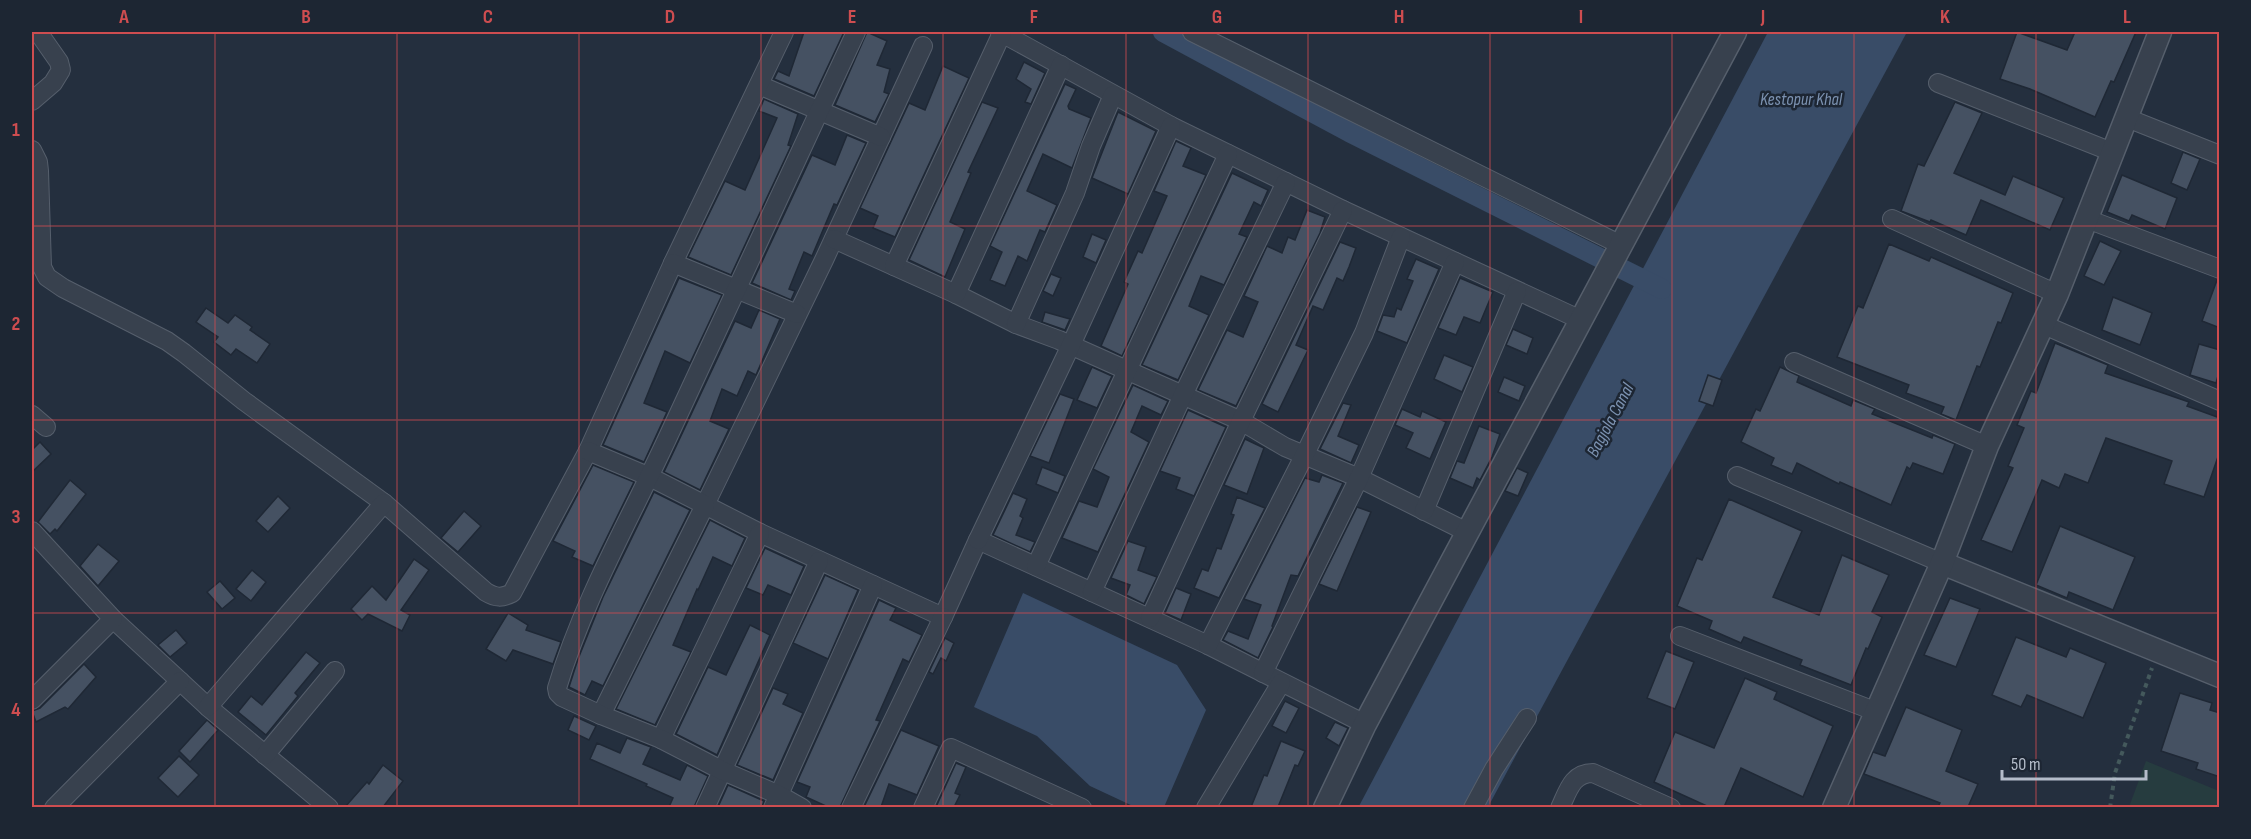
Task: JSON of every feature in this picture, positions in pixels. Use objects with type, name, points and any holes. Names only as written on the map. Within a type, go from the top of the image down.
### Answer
[{"type":"street","points":[[32,101],[53,83],[61,70],[59,62],[38,32]]},
{"type":"street","points":[[32,150],[38,162],[39,171],[37,272],[63,288],[166,341],[184,353],[244,401],[384,503],[486,592],[493,597],[504,597],[512,593],[588,451],[673,263],[784,32]]},
{"type":"street","points":[[802,807],[776,801],[661,740],[562,697],[557,688],[599,579],[650,477],[856,32]]},
{"type":"street","points":[[894,266],[1001,32],[1171,126],[1343,210],[1581,320]]},
{"type":"street","points":[[1192,32],[1618,251]]},
{"type":"street","points":[[1325,807],[1365,724],[1734,32]]},
{"type":"street","points":[[1839,806],[1942,562],[1987,446],[2057,294],[2160,32]]},
{"type":"street","points":[[601,715],[834,239],[923,46]]},
{"type":"street","points":[[956,294],[1060,65]]},
{"type":"street","points":[[1938,83],[2112,152]]},
{"type":"street","points":[[759,85],[881,137]]},
{"type":"street","points":[[1016,324],[1071,204],[1091,146],[1113,95]]},
{"type":"street","points":[[2127,118],[2220,155]]},
{"type":"street","points":[[851,807],[1071,345],[1171,126]]},
{"type":"street","points":[[1036,566],[1228,154]]},
{"type":"street","points":[[1092,592],[1183,395],[1286,182]]},
{"type":"street","points":[[1150,618],[1241,421],[1343,210]]},
{"type":"street","points":[[1892,219],[2057,294]]},
{"type":"street","points":[[2087,219],[2220,269]]},
{"type":"street","points":[[1208,645],[1364,333],[1401,237]]},
{"type":"street","points":[[834,239],[1016,324],[1071,345],[1241,421],[1285,447],[1359,478],[1467,532]]},
{"type":"street","points":[[1263,673],[1359,478],[1455,262]]},
{"type":"street","points":[[673,263],[797,314]]},
{"type":"street","points":[[1424,511],[1517,291]]},
{"type":"street","points":[[2044,325],[2220,401]]},
{"type":"street","points":[[1794,362],[1987,446]]},
{"type":"street","points":[[32,415],[46,427]]},
{"type":"street","points":[[588,451],[650,477],[760,533],[943,617]]},
{"type":"street","points":[[1737,476],[2220,676]]},
{"type":"street","points":[[208,707],[384,503]]},
{"type":"street","points":[[32,531],[113,619],[208,707],[321,805]]},
{"type":"street","points":[[661,740],[760,533]]},
{"type":"street","points":[[978,540],[1208,645],[1365,724]]},
{"type":"street","points":[[705,807],[819,561]]},
{"type":"street","points":[[776,801],[873,585]]},
{"type":"street","points":[[32,700],[113,619]]},
{"type":"street","points":[[1680,636],[1877,712]]},
{"type":"street","points":[[265,755],[335,671]]},
{"type":"street","points":[[54,807],[180,681]]},
{"type":"street","points":[[1206,807],[1281,683]]},
{"type":"street","points":[[1473,807],[1527,718]]},
{"type":"street","points":[[923,807],[951,748],[1082,807]]},
{"type":"street","points":[[1560,807],[1574,778],[1583,773],[1593,773],[1671,807]]},
{"type":"path","points":[[2110,807],[2115,773],[2158,650]]},
{"type":"green space","points":[[2146,761],[2219,791],[2219,807],[2129,807]]},
{"type":"water","name":"Kestopur Khal","points":[[1768,32],[1907,32],[1488,807],[1358,808]]},
{"type":"water","points":[[1023,593],[1177,665],[1206,710],[1164,807],[1135,807],[1090,786],[1037,736],[974,707]]},
{"type":"building","points":[[804,32],[844,32],[814,96],[774,79],[778,71],[789,76]]},
{"type":"building","points":[[867,32],[887,41],[877,65],[890,69],[884,92],[889,94],[875,122],[835,105]]},
{"type":"building","points":[[2017,32],[2067,50],[2075,32],[2136,32],[2114,82],[2111,81],[2095,117],[2030,89],[2000,79]]},
{"type":"building","points":[[1024,62],[1045,73],[1031,104],[1025,102],[1031,89],[1016,79]]},
{"type":"building","points":[[943,66],[969,78],[895,237],[873,228],[878,216],[860,208],[909,103],[925,110]]},
{"type":"building","points":[[1065,84],[1076,89],[1068,106],[1069,109],[1091,118],[1072,168],[1043,154],[1027,191],[1057,205],[1045,232],[1040,230],[1027,261],[1018,256],[1005,286],[990,280],[1002,252],[990,246]]},
{"type":"building","points":[[764,99],[798,114],[788,145],[791,146],[731,275],[688,257],[725,181],[745,190],[777,118],[759,111]]},
{"type":"building","points":[[982,102],[998,108],[968,172],[971,173],[950,222],[965,229],[945,277],[909,260]]},
{"type":"building","points":[[1955,102],[1982,113],[1954,173],[2005,195],[2013,176],[2064,198],[2050,230],[1981,200],[1966,235],[1931,220],[1930,222],[1901,211],[1918,164],[1924,166]]},
{"type":"building","points":[[1118,112],[1156,131],[1128,194],[1092,178]]},
{"type":"building","points":[[847,135],[866,143],[837,205],[834,204],[812,256],[804,252],[789,289],[795,291],[791,300],[752,283],[812,155],[835,165]]},
{"type":"building","points":[[1176,141],[1191,148],[1183,166],[1206,175],[1122,356],[1101,346],[1128,284],[1124,282],[1138,251],[1142,253],[1167,196],[1154,191]]},
{"type":"building","points":[[2183,152],[2200,159],[2187,190],[2171,183]]},
{"type":"building","points":[[1232,173],[1268,190],[1261,206],[1254,202],[1239,234],[1247,237],[1224,285],[1201,276],[1189,306],[1209,315],[1178,380],[1142,365]]},
{"type":"building","points":[[2122,175],[2177,198],[2165,229],[2132,215],[2129,221],[2107,212]]},
{"type":"building","points":[[1307,210],[1325,217],[1320,233],[1236,406],[1198,390],[1227,330],[1243,337],[1258,302],[1244,296],[1267,246],[1282,253],[1288,237],[1295,240]]},
{"type":"building","points":[[1092,234],[1106,240],[1096,263],[1083,257]]},
{"type":"building","points":[[2100,241],[2121,251],[2104,285],[2084,276]]},
{"type":"building","points":[[1340,242],[1356,248],[1343,281],[1337,278],[1323,310],[1313,306],[1296,345],[1308,350],[1278,412],[1262,404]]},
{"type":"building","points":[[1889,244],[1929,261],[1931,257],[2013,293],[2001,323],[1998,322],[1980,367],[1977,366],[1956,420],[1941,414],[1944,407],[1906,393],[1909,385],[1837,357],[1858,306],[1863,308]]},
{"type":"building","points":[[1416,259],[1439,269],[1407,343],[1377,331],[1383,315],[1394,317],[1397,308],[1401,310],[1413,281],[1407,279]]},
{"type":"building","points":[[1051,274],[1061,278],[1053,296],[1043,291]]},
{"type":"building","points":[[679,278],[722,295],[690,363],[665,351],[644,403],[667,412],[644,462],[603,445]]},
{"type":"building","points":[[1460,278],[1493,292],[1480,323],[1464,317],[1456,335],[1438,328]]},
{"type":"building","points":[[2217,280],[2220,280],[2220,328],[2202,321]]},
{"type":"building","points":[[2113,297],[2152,313],[2140,345],[2102,330]]},
{"type":"building","points":[[206,308],[228,323],[235,315],[252,327],[250,330],[270,344],[257,363],[236,349],[231,355],[214,342],[218,337],[196,322]]},
{"type":"building","points":[[759,310],[780,319],[756,375],[748,371],[737,396],[722,389],[710,421],[729,429],[700,490],[664,472],[735,321],[751,328]]},
{"type":"building","points":[[1045,312],[1070,319],[1065,330],[1042,322]]},
{"type":"building","points":[[1513,329],[1533,338],[1527,354],[1506,345]]},
{"type":"building","points":[[2055,343],[2108,365],[2105,373],[2189,402],[2187,406],[2220,418],[2220,451],[2204,497],[2164,484],[2172,461],[2106,438],[2088,483],[2065,474],[2059,488],[2042,480],[2012,552],[1981,540],[2013,468],[2008,466],[2024,428],[2017,425],[2031,391],[2036,393]]},
{"type":"building","points":[[2199,344],[2220,350],[2220,369],[2216,383],[2190,375]]},
{"type":"building","points":[[1444,355],[1473,367],[1462,392],[1434,379]]},
{"type":"building","points":[[1092,367],[1112,376],[1097,408],[1077,400]]},
{"type":"building","points":[[1780,367],[1799,376],[1797,382],[1851,406],[1853,400],[1875,409],[1872,414],[1932,438],[1933,435],[1955,444],[1943,474],[1913,463],[1910,469],[1907,467],[1891,505],[1840,482],[1839,484],[1797,463],[1792,474],[1771,465],[1774,458],[1741,442],[1756,409],[1760,411]]},
{"type":"building","points":[[1708,375],[1722,380],[1713,406],[1699,401]]},
{"type":"building","points":[[1504,377],[1525,386],[1519,401],[1498,392]]},
{"type":"building","points":[[1133,385],[1168,401],[1161,415],[1142,406],[1131,432],[1149,442],[1098,552],[1062,538],[1079,501],[1097,507],[1109,477],[1093,469]]},
{"type":"building","points":[[1060,394],[1074,399],[1049,463],[1030,456]]},
{"type":"building","points":[[1343,403],[1351,405],[1338,436],[1359,445],[1351,463],[1320,449]]},
{"type":"building","points":[[1402,409],[1420,417],[1422,411],[1446,422],[1430,459],[1406,448],[1413,433],[1395,425]]},
{"type":"building","points":[[1188,410],[1226,427],[1194,496],[1176,489],[1180,478],[1160,471]]},
{"type":"building","points":[[1479,426],[1500,434],[1492,457],[1480,480],[1477,478],[1473,488],[1450,478],[1457,461],[1464,463]]},
{"type":"building","points":[[1245,439],[1264,448],[1247,494],[1224,485]]},
{"type":"building","points":[[40,442],[51,454],[32,472],[32,450]]},
{"type":"building","points":[[593,465],[634,482],[593,566],[572,557],[575,551],[553,541]]},
{"type":"building","points":[[1042,467],[1065,476],[1058,493],[1036,484]]},
{"type":"building","points":[[1517,468],[1528,473],[1518,496],[1505,491]]},
{"type":"building","points":[[1322,475],[1343,483],[1298,576],[1291,575],[1273,627],[1258,658],[1223,640],[1228,631],[1248,639],[1261,605],[1244,599],[1305,478],[1319,482]]},
{"type":"building","points":[[70,480],[86,494],[57,531],[55,529],[50,534],[38,522]]},
{"type":"building","points":[[654,492],[690,510],[603,686],[592,681],[585,695],[569,687],[578,659],[603,597]]},
{"type":"building","points":[[1013,493],[1027,499],[1016,535],[1035,542],[1030,552],[993,535]]},
{"type":"building","points":[[278,496],[290,508],[268,532],[256,521]]},
{"type":"building","points":[[1237,497],[1265,508],[1219,598],[1194,588],[1202,569],[1208,571],[1217,548],[1221,549],[1234,515],[1231,514]]},
{"type":"building","points":[[1729,499],[1802,531],[1773,597],[1819,615],[1842,555],[1889,575],[1872,612],[1882,617],[1851,685],[1800,665],[1802,660],[1744,637],[1741,643],[1709,629],[1712,621],[1677,606],[1697,558],[1702,560]]},
{"type":"building","points":[[1357,507],[1371,512],[1337,591],[1319,584]]},
{"type":"building","points":[[464,511],[481,526],[458,552],[441,538]]},
{"type":"building","points":[[710,520],[745,538],[732,566],[713,557],[697,589],[673,645],[691,652],[655,725],[616,709]]},
{"type":"building","points":[[2060,526],[2135,557],[2113,610],[2069,592],[2067,598],[2036,585]]},
{"type":"building","points":[[1128,541],[1146,547],[1138,570],[1157,577],[1144,604],[1126,595],[1130,585],[1111,578]]},
{"type":"building","points":[[98,544],[119,561],[98,586],[80,566]]},
{"type":"building","points":[[765,548],[804,566],[791,595],[768,585],[763,595],[746,588]]},
{"type":"building","points":[[414,559],[429,570],[401,610],[410,615],[402,631],[368,614],[362,620],[351,609],[372,586],[386,600]]},
{"type":"building","points":[[252,570],[266,582],[251,601],[236,589]]},
{"type":"building","points":[[825,575],[858,590],[828,659],[793,643]]},
{"type":"building","points":[[220,581],[235,598],[222,609],[207,592]]},
{"type":"building","points":[[1176,588],[1191,594],[1181,620],[1165,613]]},
{"type":"building","points":[[1950,598],[1980,609],[1956,667],[1924,655]]},
{"type":"building","points":[[879,600],[896,608],[890,620],[922,635],[909,662],[903,659],[876,720],[880,721],[840,807],[828,807],[806,797],[810,787],[797,782]]},
{"type":"building","points":[[508,613],[528,625],[526,630],[561,642],[553,664],[513,650],[506,661],[486,649]]},
{"type":"building","points":[[750,625],[770,635],[717,755],[676,734],[708,667],[726,675]]},
{"type":"building","points":[[176,630],[187,643],[170,657],[158,645]]},
{"type":"building","points":[[2016,637],[2066,657],[2070,648],[2106,663],[2083,718],[2027,695],[2021,707],[1992,695]]},
{"type":"building","points":[[945,638],[954,643],[946,661],[941,658],[933,674],[929,672]]},
{"type":"building","points":[[1666,651],[1694,662],[1675,709],[1647,698]]},
{"type":"building","points":[[306,652],[320,663],[295,693],[298,696],[266,735],[238,712],[251,696],[262,705]]},
{"type":"building","points":[[84,664],[96,677],[68,709],[65,707],[36,722],[32,711],[40,708]]},
{"type":"building","points":[[1745,678],[1777,692],[1774,699],[1833,726],[1803,797],[1741,768],[1724,807],[1709,807],[1654,782],[1675,732],[1714,748]]},
{"type":"building","points":[[773,688],[788,694],[783,704],[803,713],[773,780],[737,765]]},
{"type":"building","points":[[2180,693],[2212,703],[2210,710],[2220,713],[2220,777],[2196,769],[2198,763],[2161,751]]},
{"type":"building","points":[[1285,701],[1299,708],[1286,733],[1272,726]]},
{"type":"building","points":[[1906,707],[1962,730],[1946,771],[1978,784],[1968,807],[1938,807],[1940,803],[1864,774],[1873,752],[1885,756]]},
{"type":"building","points":[[574,716],[596,726],[589,740],[568,730]]},
{"type":"building","points":[[207,720],[218,730],[190,762],[179,751]]},
{"type":"building","points":[[1335,722],[1348,728],[1339,746],[1326,738]]},
{"type":"building","points":[[901,730],[939,746],[917,795],[889,784],[881,807],[864,807]]},
{"type":"building","points":[[627,738],[651,747],[643,764],[680,780],[687,765],[708,776],[694,807],[669,807],[673,798],[590,759],[597,743],[620,753]]},
{"type":"building","points":[[1281,741],[1305,751],[1298,766],[1295,765],[1278,807],[1251,807],[1264,775],[1267,776]]},
{"type":"building","points":[[179,756],[199,775],[178,797],[158,778]]},
{"type":"building","points":[[956,763],[966,767],[955,793],[960,795],[954,807],[936,807]]},
{"type":"building","points":[[383,765],[403,781],[383,807],[345,807],[367,782],[369,784]]},
{"type":"building","points":[[728,785],[764,801],[762,807],[718,807]]},
{"type":"waterway","points":[[1163,32],[1349,132],[1662,289]]},
{"type":"water label","name":"Bagjola Canal","points":[[1610,420]]}]
